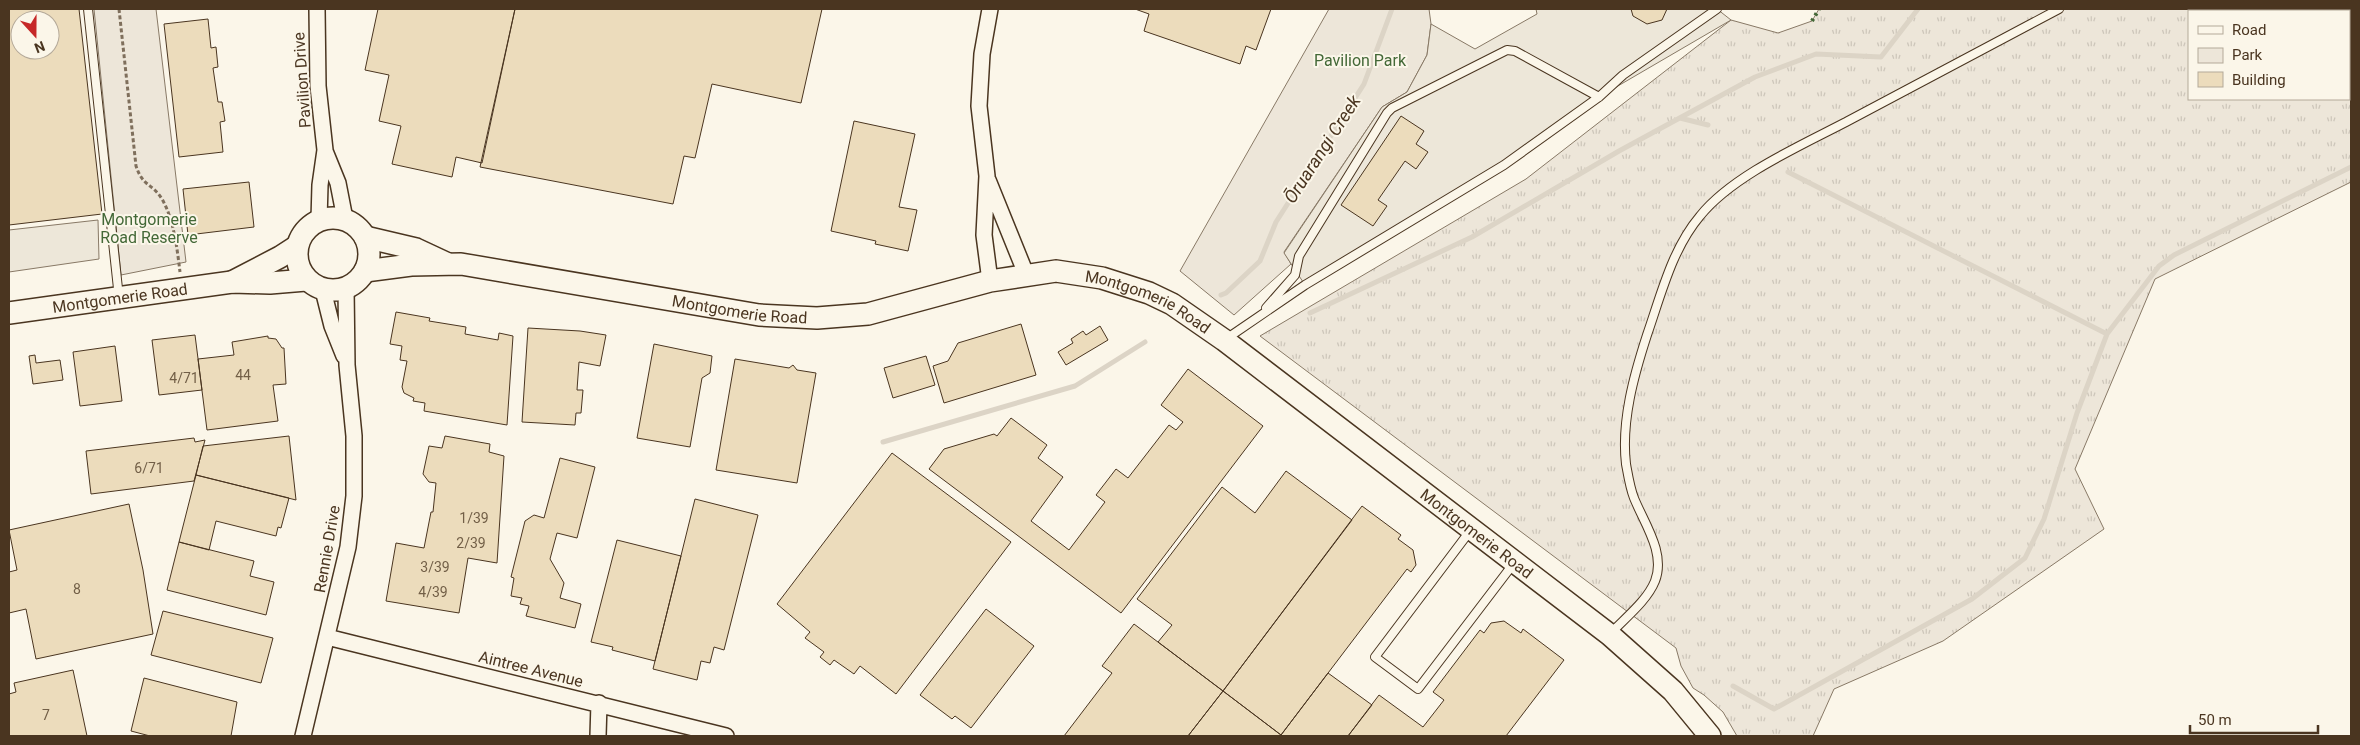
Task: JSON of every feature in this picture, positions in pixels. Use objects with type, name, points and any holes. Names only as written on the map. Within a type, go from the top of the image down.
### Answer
[{"type":"street","name":"Pavilion Drive","points":[[317,9],[318,86],[325,150],[320,185],[319,220]]},
{"type":"street","points":[[990,9],[982,54],[979,106],[987,176],[984,235],[990,282]]},
{"type":"street","name":"Pavilion Drive","points":[[325,150],[338,184],[344,220]]},
{"type":"street","points":[[987,176],[1026,274]]},
{"type":"street","points":[[332,218],[344,220],[357,226],[365,237],[369,248],[369,260],[365,271],[357,282],[346,288],[338,290],[315,285],[299,270],[296,258],[297,246],[309,226],[319,220],[332,218]]},
{"type":"street","name":"Montgomerie Road","points":[[365,237],[416,249],[448,264]]},
{"type":"street","name":"Montgomerie Road","points":[[232,282],[297,246]]},
{"type":"street","name":"Montgomerie Road","points":[[365,271],[410,265],[448,264],[759,316],[785,318],[817,318],[868,314],[990,282],[1026,274],[1056,271],[1094,276],[1126,284],[1172,304],[1224,340],[1610,635],[1673,691],[1710,736]]},
{"type":"street","name":"Montgomerie Road","points":[[9,313],[232,282],[315,285]]},
{"type":"street","name":"Rennie Drive","points":[[315,285],[347,365]]},
{"type":"street","name":"Rennie Drive","points":[[303,736],[348,547],[354,496],[354,436],[347,365],[346,288]]},
{"type":"street","name":"Aintree Avenue","points":[[327,637],[726,736]]},
{"type":"street","points":[[598,736],[599,703]]},
{"type":"lane","points":[[88,9],[119,298]]},
{"type":"lane","points":[[1224,340],[1305,285],[1504,165],[1598,97],[1623,75],[1717,9]]},
{"type":"lane","points":[[1610,635],[1644,597],[1655,581],[1658,563],[1653,542],[1634,496],[1626,464],[1625,432],[1637,366],[1677,252],[1699,216],[1722,193],[1791,151],[2058,9]]},
{"type":"lane","points":[[1258,317],[1295,275],[1299,256],[1387,113],[1392,108],[1507,50],[1515,50],[1598,97]]},
{"type":"lane","points":[[1471,529],[1375,657],[1418,688],[1514,562]]},
{"type":"path","points":[[119,9],[136,166],[141,179],[156,191],[163,200],[175,235],[182,288]]},
{"type":"green space","name":"Montgomerie Road Reserve","points":[[94,9],[156,9],[186,262],[121,275]]},
{"type":"green space","name":"Pavilion Park","points":[[1329,9],[1429,9],[1431,24],[1427,55],[1407,92],[1382,107],[1284,252],[1291,264],[1234,315],[1180,271]]},
{"type":"green space","points":[[1819,9],[2351,9],[2351,182],[2155,279],[2075,469],[2104,529],[1943,641],[1834,689],[1813,736],[1737,736],[1723,712],[1693,688],[1681,666],[1676,648],[1260,336],[1526,179],[1731,20],[1778,33],[1812,21]]},
{"type":"shaded area","points":[[1536,9],[1717,9],[1731,20],[1599,97],[1504,165],[1305,285],[1284,253],[1382,107],[1407,92],[1427,55],[1431,24],[1475,49],[1537,14]]},
{"type":"shaded area","points":[[98,220],[99,259],[9,272],[9,230]]},
{"type":"building","points":[[9,9],[79,9],[102,214],[9,225]]},
{"type":"building","points":[[378,9],[515,9],[482,163],[456,157],[452,177],[392,164],[401,126],[379,121],[389,75],[365,70]]},
{"type":"building","points":[[515,9],[822,9],[801,103],[712,84],[695,158],[684,156],[673,204],[480,167]]},
{"type":"building","points":[[1135,9],[1271,9],[1256,50],[1246,46],[1240,64],[1144,31],[1149,14]]},
{"type":"building","points":[[1631,9],[1667,9],[1662,20],[1647,24],[1633,16]]},
{"type":"building","points":[[208,19],[211,48],[216,47],[218,67],[213,68],[218,102],[222,102],[225,121],[220,122],[223,152],[179,157],[164,24]]},
{"type":"building","points":[[1401,116],[1424,131],[1416,144],[1428,152],[1416,169],[1405,161],[1378,200],[1387,206],[1373,226],[1341,205]]},
{"type":"building","points":[[854,121],[915,134],[899,207],[917,210],[908,251],[875,244],[876,241],[831,231]]},
{"type":"building","points":[[249,182],[254,227],[188,235],[183,189]]},
{"type":"building","points":[[396,312],[430,318],[429,321],[466,327],[465,334],[498,340],[499,333],[513,336],[507,425],[424,411],[425,403],[413,401],[414,398],[404,393],[402,387],[407,361],[400,360],[402,346],[390,344]]},
{"type":"building","points":[[1021,324],[1036,375],[944,403],[933,366],[948,361],[958,343]]},
{"type":"building","points":[[1100,326],[1108,340],[1066,365],[1058,352],[1073,343],[1071,339],[1083,331],[1086,335]]},
{"type":"building","points":[[528,328],[580,331],[606,335],[600,366],[579,362],[577,390],[583,390],[581,413],[576,413],[575,425],[522,422]]},
{"type":"building","points":[[195,335],[202,390],[159,395],[152,340]]},
{"type":"building","points":[[268,336],[268,338],[276,339],[284,348],[286,384],[273,385],[278,421],[207,430],[198,359],[234,355],[232,342]]},
{"type":"building","points":[[654,344],[712,356],[710,373],[702,378],[690,447],[637,438]]},
{"type":"building","points":[[115,346],[122,401],[80,406],[73,352]]},
{"type":"building","points":[[35,355],[36,363],[60,360],[63,380],[33,384],[29,356]]},
{"type":"building","points":[[926,356],[935,385],[893,398],[884,368]]},
{"type":"building","points":[[735,359],[789,368],[793,365],[797,370],[816,373],[797,483],[716,470]]},
{"type":"building","points":[[1188,369],[1263,426],[1121,613],[929,469],[944,449],[994,434],[997,436],[1011,418],[1047,445],[1038,458],[1063,477],[1031,521],[1069,550],[1105,502],[1096,495],[1116,469],[1128,478],[1169,425],[1176,430],[1183,422],[1161,405]]},
{"type":"building","points":[[289,436],[296,500],[196,475],[203,446]]},
{"type":"building","points":[[445,436],[490,444],[489,452],[504,456],[497,563],[468,558],[459,613],[386,601],[396,543],[424,548],[431,512],[433,512],[436,483],[429,482],[423,474],[429,446],[442,448]]},
{"type":"building","points":[[194,438],[195,442],[205,440],[194,481],[91,494],[86,451]]},
{"type":"building","points":[[892,453],[1011,542],[896,694],[860,666],[854,674],[834,660],[830,665],[820,657],[824,652],[805,638],[810,632],[777,604]]},
{"type":"building","points":[[560,458],[595,467],[577,538],[557,533],[550,559],[564,583],[560,598],[581,604],[575,628],[526,616],[529,606],[520,604],[522,598],[511,596],[514,578],[511,577],[525,521],[534,515],[544,518]]},
{"type":"building","points":[[1286,471],[1352,520],[1223,691],[1158,642],[1172,625],[1137,599],[1222,487],[1255,513]]},
{"type":"building","points":[[196,475],[289,498],[281,528],[278,527],[276,536],[216,521],[209,550],[179,542]]},
{"type":"building","points":[[695,499],[758,515],[724,650],[714,647],[710,663],[701,661],[697,680],[653,669]]},
{"type":"building","points":[[129,504],[143,570],[153,634],[36,659],[26,609],[9,613],[9,572],[17,570],[9,530]]},
{"type":"building","points":[[1362,506],[1401,535],[1398,539],[1413,550],[1416,565],[1411,572],[1407,569],[1281,735],[1223,691]]},
{"type":"building","points":[[617,540],[681,556],[655,661],[612,650],[613,647],[591,642]]},
{"type":"building","points":[[179,542],[254,561],[250,576],[274,582],[266,615],[167,590]]},
{"type":"building","points":[[986,609],[1034,646],[971,728],[955,716],[952,719],[920,695]]},
{"type":"building","points":[[163,611],[273,638],[261,683],[151,655]]},
{"type":"building","points":[[1504,621],[1521,633],[1523,629],[1564,660],[1506,736],[1348,736],[1379,695],[1423,727],[1444,700],[1433,692],[1480,630],[1484,633],[1491,623]]},
{"type":"building","points":[[1134,624],[1223,691],[1188,736],[1064,736],[1112,673],[1102,666]]},
{"type":"building","points":[[73,670],[87,736],[9,736],[9,694],[16,692],[14,683]]},
{"type":"building","points":[[1328,673],[1372,705],[1348,736],[1281,735]]},
{"type":"building","points":[[144,678],[237,702],[231,736],[150,736],[131,731]]},
{"type":"building","points":[[1223,691],[1281,735],[1284,736],[1188,736]]},
{"type":"waterway","name":"Ōruarangi Creek","points":[[1221,295],[1226,293],[1260,261],[1276,222],[1364,84],[1392,9]]},
{"type":"waterway","points":[[1310,313],[1472,237],[1619,151],[1755,77],[1816,54],[1881,57],[1918,9]]},
{"type":"waterway","points":[[1680,118],[1708,125]]},
{"type":"waterway","points":[[1733,686],[1774,709],[1972,599],[2025,558],[2044,519],[2077,413],[2107,334],[2159,266],[2174,255],[2351,167]]},
{"type":"waterway","points":[[1788,172],[2107,334]]},
{"type":"waterway","points":[[883,442],[1075,386],[1145,342]]},
{"type":"hedge","points":[[1812,21],[1819,9]]}]
